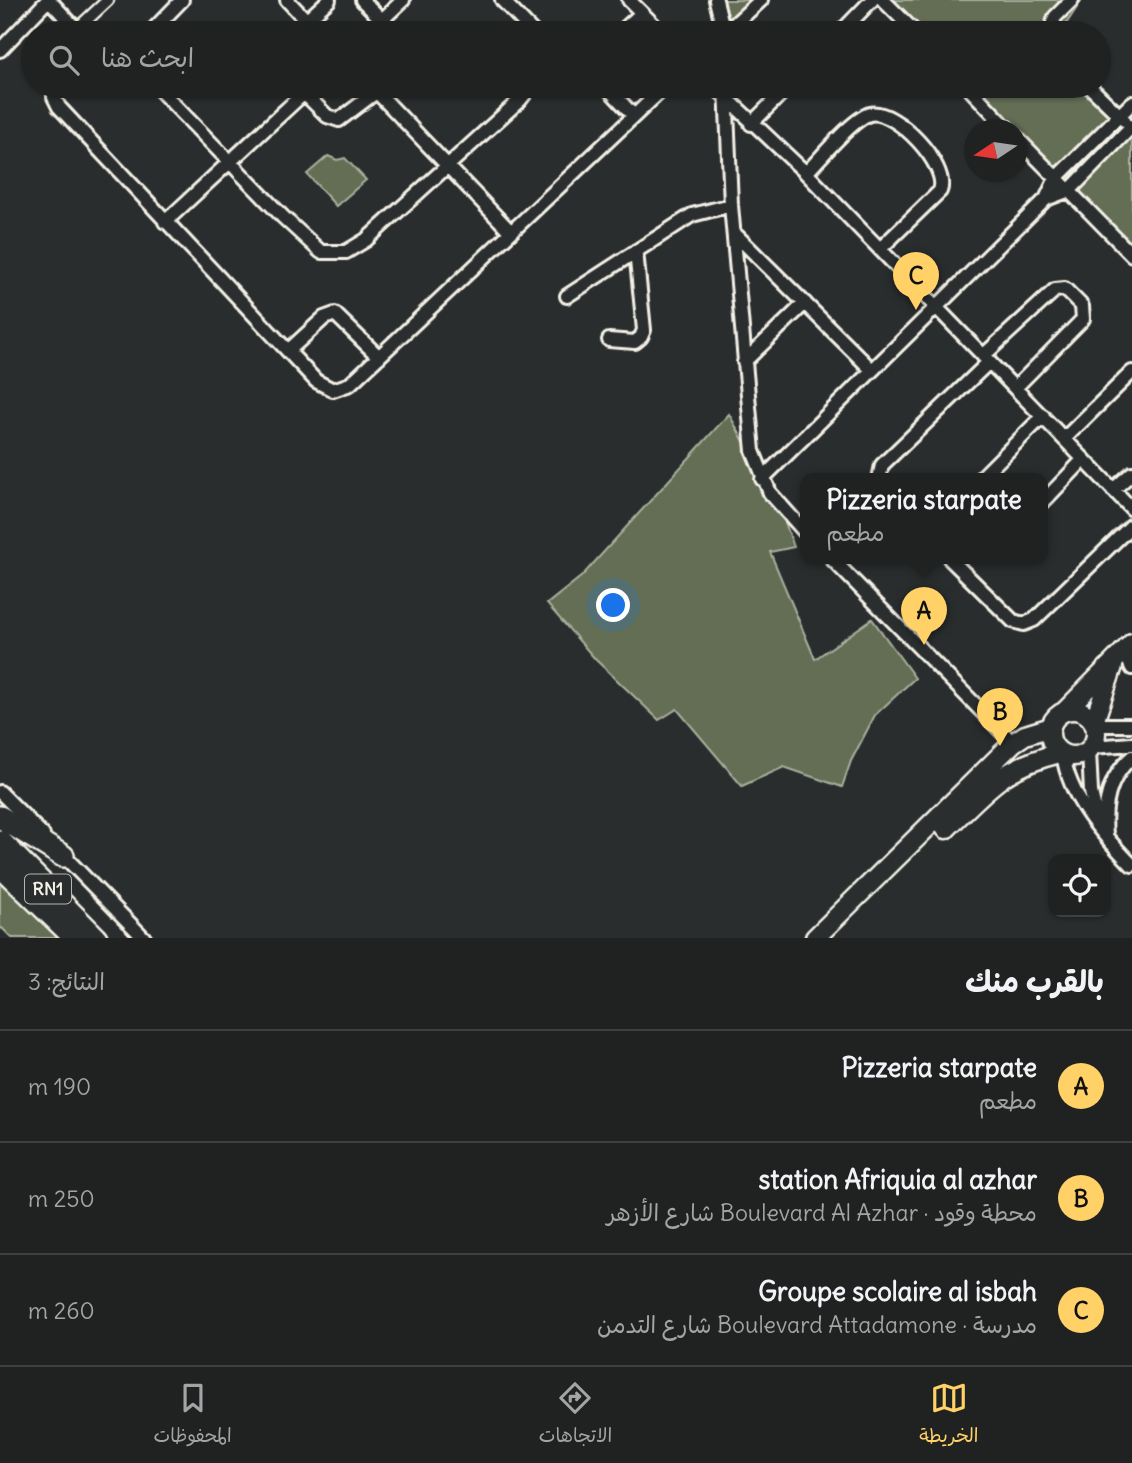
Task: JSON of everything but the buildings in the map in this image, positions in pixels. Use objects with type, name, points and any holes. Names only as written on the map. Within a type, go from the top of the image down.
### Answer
[{"type":"highway","points":[[0,817],[64,856]]},
{"type":"highway","name":"RN1","points":[[0,841],[96,938]]},
{"type":"highway","name":"RN1","points":[[0,866],[75,938]]},
{"type":"main road","points":[[814,938],[1013,743],[1025,735],[1051,727],[1124,651]]},
{"type":"main road","points":[[832,938],[999,777],[1029,761],[1062,754],[1077,757],[1090,749],[1096,740],[1095,723],[1102,690],[1124,651]]},
{"type":"main road","points":[[1065,711],[1078,710],[1095,723]]},
{"type":"main road","points":[[1051,727],[1052,742],[1062,754]]},
{"type":"street","points":[[28,21],[49,0],[69,21]]},
{"type":"street","points":[[88,21],[108,0]]},
{"type":"street","points":[[162,21],[182,0]]},
{"type":"street","points":[[287,0],[307,20],[330,0]]},
{"type":"street","points":[[362,0],[383,19],[403,0]]},
{"type":"street","points":[[502,0],[522,21]]},
{"type":"street","points":[[629,0],[650,21]]},
{"type":"street","points":[[716,0],[721,21]]},
{"type":"street","points":[[737,21],[761,0]]},
{"type":"street","points":[[852,21],[872,0]]},
{"type":"street","points":[[883,0],[904,21]]},
{"type":"street","points":[[1054,21],[1072,0]]},
{"type":"street","points":[[633,21],[642,13]]},
{"type":"street","points":[[0,50],[21,29]]},
{"type":"street","points":[[54,98],[59,107],[165,222],[316,381],[333,390],[350,384],[510,230],[653,98]]},
{"type":"street","points":[[168,98],[314,246],[333,254],[356,247],[448,167],[519,98]]},
{"type":"street","points":[[165,222],[292,98]]},
{"type":"street","points":[[309,98],[331,119],[339,120],[368,98]]},
{"type":"street","points":[[388,98],[448,167],[510,230]]},
{"type":"street","points":[[617,98],[634,116]]},
{"type":"street","points":[[727,98],[732,205],[751,439],[762,479],[779,506],[800,527]]},
{"type":"street","points":[[732,98],[751,124],[806,173],[1132,509]]},
{"type":"street","points":[[751,124],[777,98]]},
{"type":"street","points":[[978,98],[998,119]]},
{"type":"street","points":[[1046,199],[1070,190],[1132,127],[1101,98]]},
{"type":"street","points":[[762,479],[1046,199],[1056,178],[1132,103]]},
{"type":"street","points":[[806,173],[859,120],[871,113],[889,116],[924,148],[939,168],[942,185],[940,191],[880,249]]},
{"type":"street","points":[[1027,148],[1132,255]]},
{"type":"street","points":[[567,296],[692,215],[732,205]]},
{"type":"street","points":[[734,233],[872,370]]},
{"type":"street","points":[[609,340],[635,342],[644,330],[636,251]]},
{"type":"street","points":[[880,473],[882,466],[1055,290],[1065,289],[1082,306],[1084,316],[1015,388]]},
{"type":"street","points":[[744,362],[806,303]]},
{"type":"street","points":[[288,351],[324,317],[335,314],[379,357]]},
{"type":"street","points":[[1064,439],[1132,372]]},
{"type":"street","points":[[986,473],[1043,416]]},
{"type":"street","points":[[1048,497],[1083,460]]},
{"type":"street","points":[[1113,490],[1132,473]]},
{"type":"street","points":[[955,564],[1013,621],[1024,624],[1034,620],[1132,525]]},
{"type":"street","points":[[837,564],[1013,743]]},
{"type":"street","points":[[1124,651],[1132,668]]},
{"type":"street","points":[[1095,723],[1132,725]]},
{"type":"street","points":[[1105,835],[1091,792],[1090,749],[1132,744]]},
{"type":"street","points":[[1062,754],[1068,780],[1105,835],[1132,865]]},
{"type":"street","points":[[1105,835],[1107,799],[1114,780],[1132,757]]},
{"type":"street","points":[[0,792],[144,938]]},
{"type":"green space","points":[[715,0],[758,0],[739,21],[731,21]]},
{"type":"green space","points":[[881,0],[1082,0],[1068,21],[901,21]]},
{"type":"green space","points":[[974,98],[1102,98],[1132,134],[1132,261],[1027,150],[1027,119],[996,119]]},
{"type":"green space","points":[[328,156],[337,160],[345,158],[366,180],[336,206],[307,174]]},
{"type":"green space","points":[[729,414],[779,506],[794,547],[770,552],[815,659],[872,619],[915,678],[875,715],[851,761],[842,787],[784,767],[742,786],[677,709],[659,720],[596,660],[547,604],[582,576]]},
{"type":"green space","points":[[0,876],[62,938],[12,938],[0,929]]},
{"type":"place","name":"Groupe scolaire al isbah","points":[[916,310]]},
{"type":"place","name":"Pizzeria starpate","points":[[924,645]]},
{"type":"place","name":"station Afriquia al azhar","points":[[1000,746]]}]
